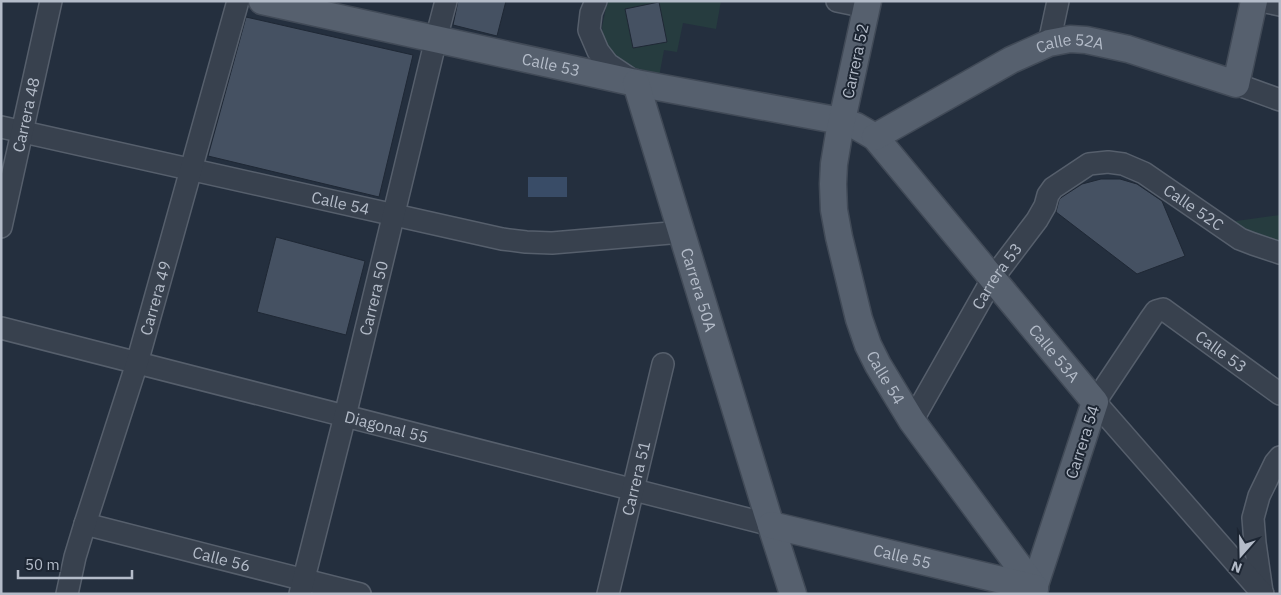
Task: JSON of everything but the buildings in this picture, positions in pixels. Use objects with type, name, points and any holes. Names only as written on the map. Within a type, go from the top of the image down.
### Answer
[{"type":"main road","name":"Calle 53","points":[[262,1],[636,83],[841,121]]},
{"type":"main road","points":[[1236,84],[1254,1]]},
{"type":"main road","name":"Carrera 52","points":[[841,121],[867,4]]},
{"type":"main road","name":"Calle 52A","points":[[875,137],[1011,60],[1049,43],[1070,39],[1086,40],[1128,49],[1236,84]]},
{"type":"main road","name":"Carrera 50A","points":[[636,83],[770,525],[793,594]]},
{"type":"main road","name":"Calle 53A","points":[[841,121],[856,126],[875,137],[1095,402]]},
{"type":"main road","name":"Calle 54","points":[[841,121],[834,164],[834,210],[849,283],[868,345],[888,383],[912,421],[1035,592]]},
{"type":"main road","name":"Carrera 54","points":[[1035,592],[1095,402]]},
{"type":"main road","name":"Calle 55","points":[[770,525],[1035,592]]},
{"type":"main road","points":[[803,533],[798,537],[795,546],[811,594]]},
{"type":"street","name":"Carrera 48","points":[[1,227],[51,1]]},
{"type":"street","name":"Carrera 49","points":[[68,593],[75,557],[137,362],[238,1]]},
{"type":"street","name":"Carrera 50","points":[[302,587],[446,1]]},
{"type":"street","points":[[596,1],[591,13],[590,30],[598,51],[608,64],[636,83]]},
{"type":"street","points":[[837,1],[867,4]]},
{"type":"street","points":[[1049,43],[1058,1]]},
{"type":"street","points":[[1260,1],[1280,5]]},
{"type":"street","name":"Calle 52A","points":[[1236,84],[1280,100]]},
{"type":"street","name":"Calle 54","points":[[1,127],[502,239],[552,243],[682,232]]},
{"type":"street","name":"Carrera 53","points":[[912,421],[993,278],[1037,220],[1053,188],[1089,164],[1108,162]]},
{"type":"street","name":"Calle 52C","points":[[1108,162],[1122,164],[1144,173],[1240,239],[1280,253]]},
{"type":"street","name":"Carrera 54","points":[[1095,402],[1156,311],[1163,309]]},
{"type":"street","name":"Calle 53","points":[[1163,309],[1280,394]]},
{"type":"street","name":"Diagonal 55","points":[[1,328],[770,525]]},
{"type":"street","name":"Carrera 51","points":[[608,594],[663,364]]},
{"type":"street","name":"Calle 53A","points":[[1095,402],[1262,593]]},
{"type":"street","points":[[1262,593],[1253,518],[1259,496],[1275,463],[1280,457]]},
{"type":"street","name":"Calle 56","points":[[85,524],[302,587],[360,594]]},
{"type":"green space","points":[[609,1],[721,1],[716,29],[683,23],[677,52],[664,50],[659,77],[639,72],[617,62],[604,42],[602,27]]},
{"type":"green space","points":[[1280,215],[1280,246],[1255,237],[1229,222]]},
{"type":"water","points":[[528,177],[567,177],[567,197],[528,197]]}]
